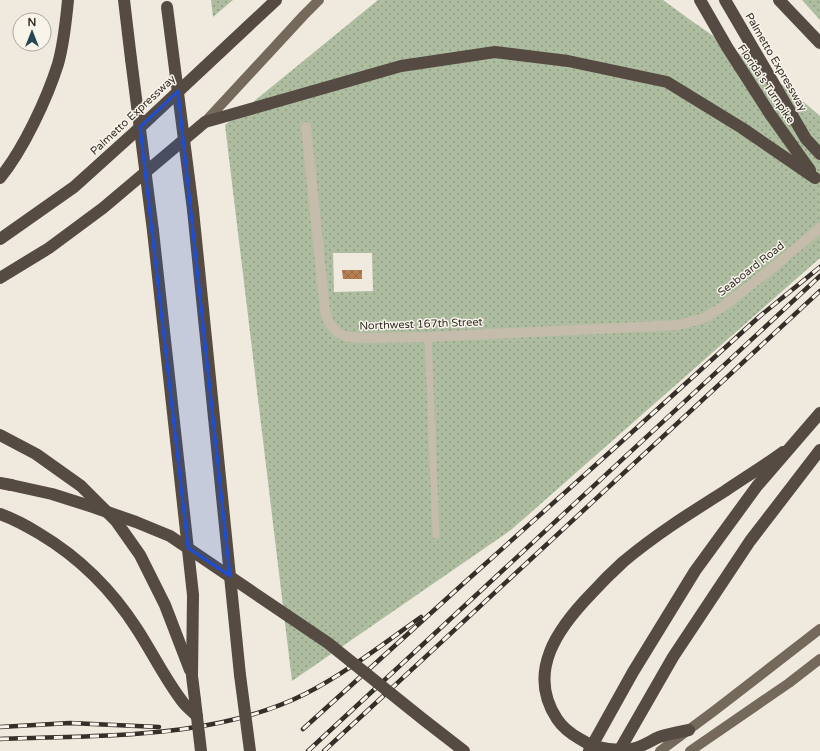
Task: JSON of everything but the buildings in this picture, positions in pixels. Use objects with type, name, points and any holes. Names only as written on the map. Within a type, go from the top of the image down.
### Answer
[{"type":"highway","points":[[0,178],[23,143],[45,99],[58,63],[65,34],[68,0]]},
{"type":"highway","points":[[124,0],[153,231],[193,595],[192,676],[200,751]]},
{"type":"highway","name":"Palmetto Expressway","points":[[0,239],[74,187],[276,0]]},
{"type":"highway","name":"Florida's Turnpike","points":[[700,0],[726,48],[770,114],[818,181]]},
{"type":"highway","name":"Palmetto Expressway","points":[[725,0],[806,139],[820,154]]},
{"type":"highway","points":[[779,0],[820,43]]},
{"type":"highway","points":[[167,4],[193,210],[240,675],[250,751]]},
{"type":"highway","points":[[0,278],[49,248],[103,208],[205,122],[401,66],[495,52],[568,61],[667,82],[742,128],[818,181]]},
{"type":"highway","points":[[589,751],[633,672],[695,571],[757,486],[820,413]]},
{"type":"highway","points":[[689,730],[660,737],[632,749],[621,751],[597,748],[574,736],[558,720],[546,694],[545,672],[548,657],[553,644],[564,625],[583,603],[631,556],[680,520],[773,460],[820,424]]},
{"type":"highway","points":[[0,435],[36,454],[81,486],[116,521],[140,555],[165,605],[192,676]]},
{"type":"highway","points":[[619,751],[673,657],[750,542],[820,450]]},
{"type":"highway","points":[[5,484],[52,494],[136,522],[170,536],[328,643],[464,751]]},
{"type":"highway","points":[[0,514],[10,517],[58,544],[102,582],[137,628],[182,702],[197,716]]},
{"type":"main road","points":[[205,122],[319,0]]},
{"type":"main road","points":[[660,751],[820,629]]},
{"type":"main road","points":[[690,751],[789,683],[820,659]]},
{"type":"street","name":"Northwest 167th Street","points":[[306,127],[324,304],[329,322],[338,333],[348,337],[360,338],[428,337],[680,325],[693,322]]},
{"type":"street","name":"Seaboard Road","points":[[693,322],[704,318],[724,306],[820,228]]},
{"type":"lane","points":[[428,337],[436,535]]},
{"type":"highlighted area","points":[[178,91],[230,576],[188,548],[140,127]]},
{"type":"green space","points":[[211,0],[233,0],[213,17]]},
{"type":"green space","points":[[378,0],[663,0],[783,85],[820,116],[820,258],[511,530],[292,681],[225,125]],"holes":[[[333,253],[372,253],[373,291],[334,292]]]},
{"type":"green space","points":[[802,0],[820,0],[820,20]]},
{"type":"railway","points":[[303,729],[760,316],[820,267]]},
{"type":"railway","points":[[308,751],[820,276]]},
{"type":"railway","points":[[324,751],[820,291]]},
{"type":"railway","points":[[0,739],[77,737],[156,732],[233,720],[270,709],[320,686],[364,658],[421,617]]},
{"type":"railway","points":[[0,727],[70,723],[159,727]]}]
